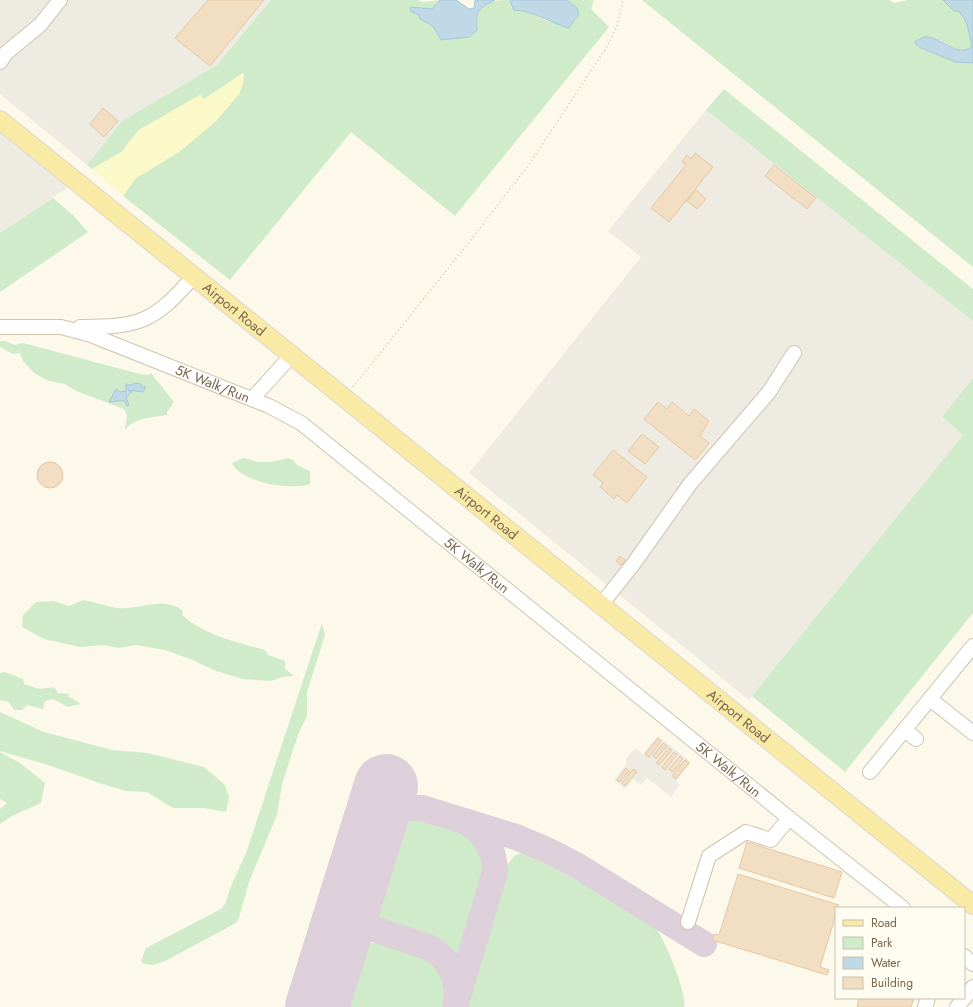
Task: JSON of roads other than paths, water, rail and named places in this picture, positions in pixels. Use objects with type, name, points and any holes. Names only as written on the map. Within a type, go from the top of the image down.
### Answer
[{"type":"main road","name":"Airport Road","points":[[0,120],[973,905]]},
{"type":"lane","points":[[0,62],[6,53],[40,25],[60,0]]},
{"type":"lane","points":[[62,327],[115,326],[142,321],[166,307],[193,277]]},
{"type":"lane","name":"5K Walk/Run","points":[[0,327],[62,327],[102,339],[283,412],[310,429],[789,818],[902,907]]},
{"type":"lane","points":[[601,605],[634,563],[690,484],[769,392],[794,353]]},
{"type":"lane","points":[[252,399],[291,356]]},
{"type":"lane","points":[[870,772],[973,646]]},
{"type":"lane","points":[[930,699],[973,733]]},
{"type":"lane","points":[[905,730],[916,739]]},
{"type":"lane","points":[[688,922],[709,856],[746,832],[771,840],[789,818]]},
{"type":"lane","points":[[965,957],[973,964]]},
{"type":"lane","points":[[965,997],[973,987]]},
{"type":"lane","points":[[957,1007],[963,999]]},
{"type":"water","points":[[440,0],[456,0],[469,9],[474,8],[475,0],[495,0],[481,8],[477,19],[477,30],[469,37],[441,40],[433,26],[420,19],[419,15],[410,11],[411,7],[432,9]]},
{"type":"water","points":[[567,0],[577,8],[579,14],[569,28],[535,15],[514,10],[510,1]]},
{"type":"water","points":[[943,0],[973,0],[973,63],[955,62],[919,47],[915,43],[915,41],[924,37],[930,37],[955,49],[966,50],[972,46],[967,24],[960,12],[954,11]]},
{"type":"water","points":[[135,383],[141,384],[142,388],[145,386],[145,388],[143,392],[128,390],[132,392],[126,398],[129,405],[127,406],[125,401],[109,402],[116,389],[120,392],[126,391],[126,384],[131,385]]}]
